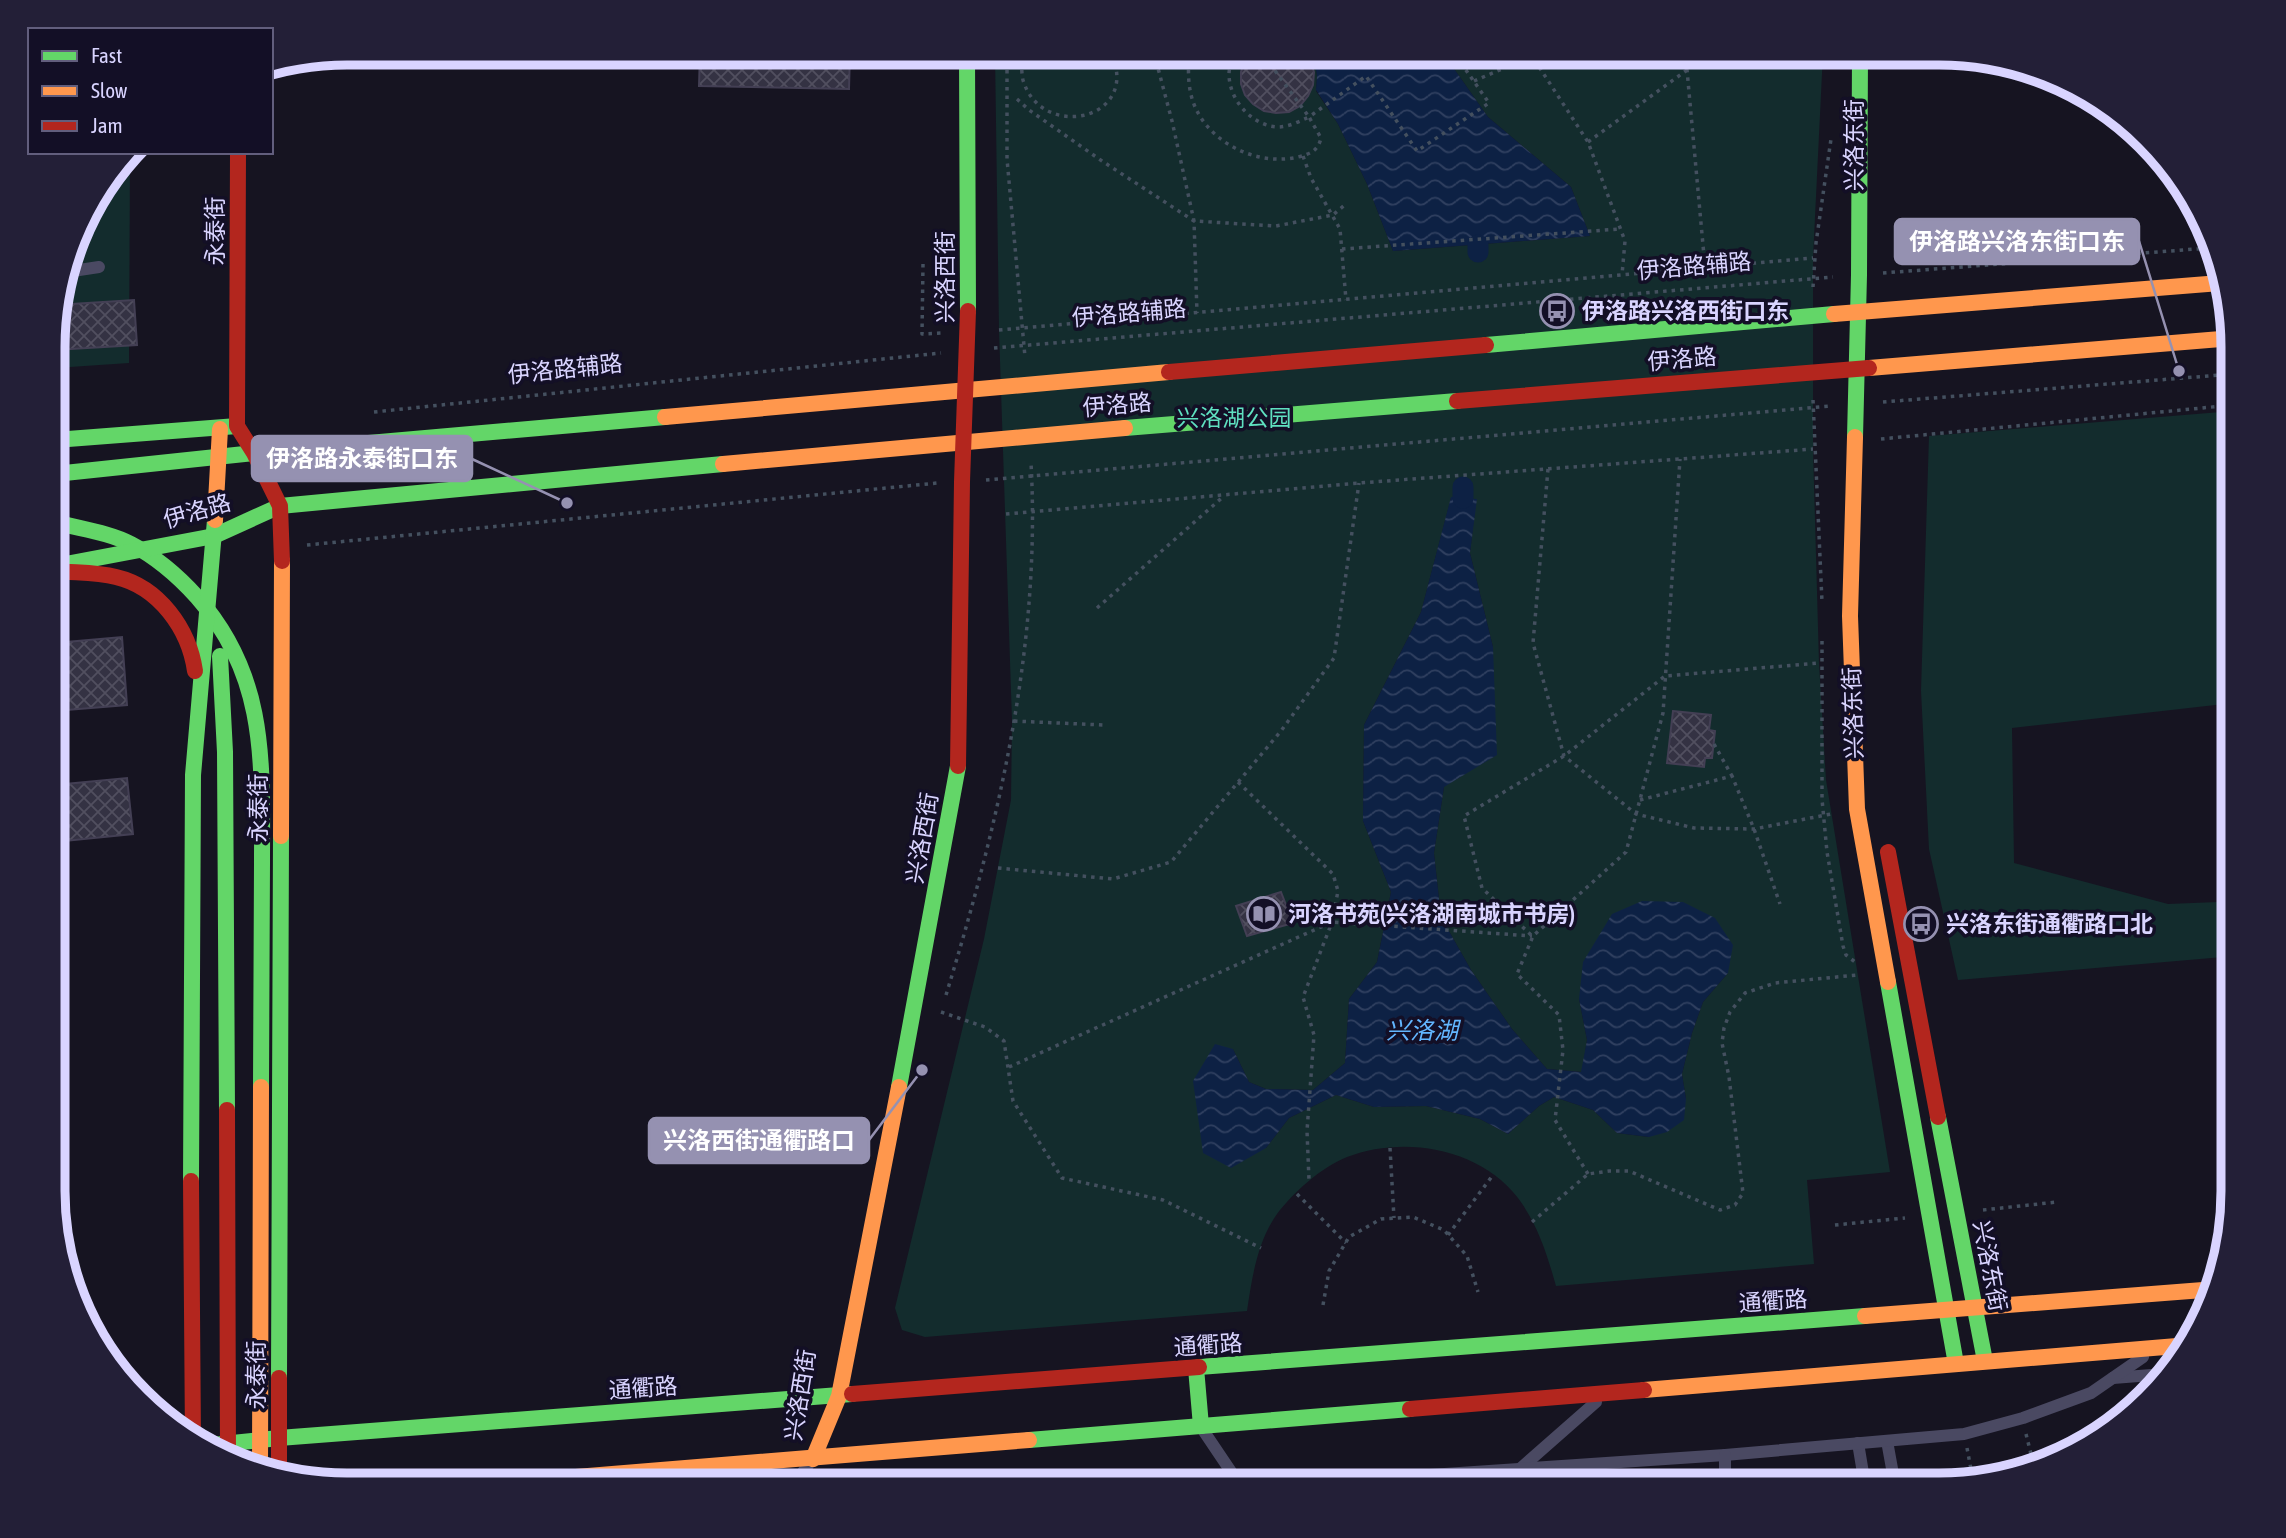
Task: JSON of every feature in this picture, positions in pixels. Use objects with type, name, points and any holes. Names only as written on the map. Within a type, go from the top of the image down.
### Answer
[{"type":"street","name":"兴洛西街","points":[[813,1459],[839,1396],[928,937],[959,760],[954,482],[949,442],[951,392],[960,351],[967,65]]},
{"type":"street","name":"兴洛东街","points":[[1860,65],[1859,275],[1850,616],[1857,809],[1956,1364]]},
{"type":"street","name":"永泰街","points":[[238,154],[237,426],[254,453],[280,506],[282,548],[279,1465]]},
{"type":"street","name":"伊洛路","points":[[65,473],[218,456],[1857,312],[2214,283]]},
{"type":"street","name":"兴洛西街","points":[[942,759],[954,482],[966,441],[968,390],[951,323]]},
{"type":"street","name":"伊洛路","points":[[65,564],[214,536],[280,506],[949,442],[2221,339]]},
{"type":"street","points":[[65,439],[220,421],[237,426]]},
{"type":"street","points":[[192,775],[214,536],[220,421]]},
{"type":"street","points":[[65,525],[111,537],[140,549],[169,572],[205,604],[238,655],[250,687],[262,780],[260,1459]]},
{"type":"street","points":[[81,544],[214,536]]},
{"type":"street","points":[[214,536],[225,752],[228,1447]]},
{"type":"street","points":[[65,572],[121,578],[152,595],[183,630],[195,667],[192,775],[193,1428]]},
{"type":"street","name":"兴洛西街","points":[[896,1012],[931,826]]},
{"type":"street","name":"兴洛东街","points":[[1885,834],[1985,1362]]},
{"type":"street","name":"通衢路","points":[[222,1444],[823,1391],[839,1396],[1196,1368],[1603,1343],[1946,1310],[2203,1290]]},
{"type":"street","points":[[632,1473],[1201,1426],[1607,1384],[1956,1364],[2175,1346]]},
{"type":"street","points":[[1196,1368],[1201,1426]]},
{"type":"street","name":"兴洛西街","points":[[813,1459],[823,1391]]},
{"type":"lane","points":[[75,271],[99,267]]},
{"type":"lane","points":[[1460,1473],[1725,1455],[1964,1434],[2023,1419],[2091,1392],[2156,1348]]},
{"type":"lane","points":[[2113,1378],[2153,1375]]},
{"type":"lane","points":[[1520,1469],[1607,1384]]},
{"type":"lane","points":[[1201,1426],[1232,1473]]},
{"type":"lane","points":[[1887,1441],[1893,1473]]},
{"type":"lane","points":[[1858,1443],[1863,1473]]},
{"type":"lane","points":[[1725,1455],[1725,1473]]},
{"type":"lane","points":[[803,1473],[813,1459]]},
{"type":"path","points":[[1007,65],[1007,159],[1026,366]]},
{"type":"path","points":[[1022,65],[1024,80],[1034,99],[1050,111],[1068,117],[1085,117],[1098,111],[1111,96],[1117,78],[1115,65]]},
{"type":"path","points":[[1157,65],[1194,221],[1197,313]]},
{"type":"path","points":[[1190,65],[1189,85],[1195,109],[1207,127],[1223,141],[1242,152],[1267,159],[1303,156],[1319,147],[1321,138],[1271,65]]},
{"type":"path","points":[[1231,65],[1229,75],[1234,99],[1249,116],[1276,127],[1294,124],[1309,117],[1366,76],[1417,151],[1489,103],[1463,65]]},
{"type":"path","points":[[1474,81],[1508,65]]},
{"type":"path","points":[[1538,65],[1588,142],[1625,241],[1622,275]]},
{"type":"path","points":[[1689,65],[1705,267]]},
{"type":"path","points":[[1588,142],[1687,70]]},
{"type":"path","points":[[1017,99],[1102,161],[1194,221],[1276,226],[1334,215],[1347,203]]},
{"type":"path","points":[[1812,292],[1831,136]]},
{"type":"path","points":[[1303,156],[1311,178],[1340,229],[1346,300]]},
{"type":"path","points":[[1342,249],[1620,229]]},
{"type":"path","name":"伊洛路辅路","points":[[374,412],[960,351],[2203,248]]},
{"type":"path","points":[[999,330],[1813,258]]},
{"type":"path","points":[[922,334],[923,264]]},
{"type":"path","points":[[1812,392],[1822,605]]},
{"type":"path","points":[[1871,440],[2221,406]]},
{"type":"path","points":[[282,548],[954,482],[1499,435]]},
{"type":"path","points":[[1006,514],[1359,483],[1813,449]]},
{"type":"path","points":[[1031,458],[1032,552],[1026,648],[1003,786],[961,945],[940,1012],[985,1027],[1004,1041],[1013,1101],[1062,1178],[1163,1200],[1261,1248]]},
{"type":"path","points":[[1588,1174],[1555,1121],[1563,1051],[1559,1015],[1517,974],[1533,936],[1626,852],[1663,713],[1680,459]]},
{"type":"path","points":[[1548,469],[1533,643],[1564,756],[1636,814],[1694,828],[1754,829],[1832,814]]},
{"type":"path","points":[[998,868],[1113,879],[1171,862],[1281,731],[1334,658],[1359,483]]},
{"type":"path","points":[[1097,608],[1224,495]]},
{"type":"path","points":[[1822,630],[1822,799],[1835,906],[1843,946],[1846,955],[1855,962]]},
{"type":"path","points":[[1533,936],[1482,888],[1464,816],[1564,756],[1665,676],[1819,663]]},
{"type":"path","points":[[1012,721],[1104,725]]},
{"type":"path","points":[[1714,744],[1732,776],[1754,829],[1780,904]]},
{"type":"path","points":[[1640,800],[1732,776]]},
{"type":"path","points":[[1238,782],[1333,874],[1338,891],[1332,922],[1303,997],[1314,1035],[1307,1132],[1310,1180]]},
{"type":"path","points":[[1009,1067],[1332,922],[1533,936]]},
{"type":"path","points":[[1532,1223],[1588,1174],[1629,1171],[1720,1210],[1735,1205],[1743,1193],[1729,1077],[1722,1043],[1730,1013],[1745,993],[1775,983],[1857,975]]},
{"type":"path","points":[[1390,1148],[1394,1218]]},
{"type":"path","points":[[1448,1235],[1493,1175]]},
{"type":"path","points":[[1297,1194],[1346,1243]]},
{"type":"path","points":[[1978,1210],[2057,1202]]},
{"type":"path","points":[[1323,1305],[1329,1271],[1349,1237],[1381,1219],[1413,1217],[1444,1230],[1467,1256],[1478,1292]]},
{"type":"path","points":[[1835,1225],[1911,1217]]},
{"type":"path","points":[[2023,1419],[2032,1457]]},
{"type":"path","points":[[1964,1434],[1971,1472]]},
{"type":"green space","name":"兴洛湖公园","points":[[995,65],[1315,65],[1316,91],[1338,124],[1367,184],[1393,251],[1590,236],[1571,187],[1488,117],[1451,65],[1822,65],[1813,258],[1813,449],[1819,663],[1826,780],[1890,1172],[1807,1180],[1814,1264],[1556,1286],[1531,1219],[1518,1198],[1502,1181],[1483,1167],[1440,1150],[1392,1147],[1369,1150],[1327,1167],[1308,1181],[1284,1206],[1270,1225],[1260,1248],[1247,1311],[925,1337],[902,1330],[895,1308],[984,939],[1011,800],[1012,721],[999,330]],"holes":[[[1451,498],[1476,500],[1470,553],[1493,647],[1444,787],[1434,853],[1441,917],[1471,970],[1512,1029],[1547,1069],[1582,1072],[1587,1040],[1579,999],[1728,973],[1703,1002],[1692,1033],[1682,1074],[1686,1099],[1649,1137],[1617,1133],[1593,1110],[1554,1097],[1539,1106],[1508,1134],[1480,1119],[1426,1106],[1374,1107],[1336,1095],[1289,1118],[1266,1148],[1233,1049],[1249,1082],[1266,1089],[1313,1090],[1345,1063],[1349,999],[1377,962],[1391,892],[1363,821],[1364,725],[1421,612]]]},
{"type":"green space","points":[[130,167],[129,363],[65,367],[65,328],[74,274],[86,239],[102,206]]},
{"type":"green space","points":[[2221,412],[2221,704],[2012,728],[2014,863],[2168,904],[2218,902],[2221,957],[1958,980],[1929,849],[1921,691],[1929,436]]},
{"type":"water","points":[[1315,65],[1451,65],[1488,117],[1571,187],[1590,236],[1393,251],[1367,184],[1338,124],[1316,90]]},
{"type":"water","name":"兴洛湖","points":[[1451,497],[1477,499],[1470,553],[1493,647],[1497,755],[1444,787],[1434,853],[1441,917],[1471,970],[1512,1029],[1547,1069],[1581,1072],[1587,1040],[1579,999],[1583,962],[1612,914],[1642,901],[1683,902],[1715,918],[1733,945],[1728,973],[1703,1002],[1692,1033],[1682,1074],[1686,1099],[1684,1120],[1667,1132],[1649,1137],[1617,1133],[1593,1110],[1554,1097],[1539,1106],[1508,1134],[1480,1119],[1426,1106],[1374,1107],[1336,1095],[1289,1118],[1266,1148],[1231,1168],[1203,1153],[1193,1081],[1215,1044],[1233,1049],[1249,1082],[1266,1089],[1313,1090],[1345,1063],[1349,999],[1377,962],[1391,892],[1363,821],[1364,725],[1421,612]]},
{"type":"building","points":[[700,65],[850,65],[849,89],[699,86]]},
{"type":"building","points":[[1243,65],[1312,65],[1313,85],[1300,106],[1289,112],[1264,111],[1245,95],[1241,72]]},
{"type":"building","points":[[134,300],[137,345],[65,349],[68,304]]},
{"type":"building","points":[[122,637],[127,705],[65,710],[65,642]]},
{"type":"building","points":[[1673,711],[1711,715],[1709,730],[1715,731],[1712,758],[1705,758],[1704,767],[1667,763]]},
{"type":"building","points":[[127,778],[133,834],[65,841],[65,784]]},
{"type":"building","name":"河洛书苑(兴洛湖南城市书房)","points":[[1281,892],[1293,923],[1247,936],[1236,906]]},
{"type":"waterway","points":[[1478,245],[1478,252]]},
{"type":"waterway","points":[[1463,487],[1463,498]]},
{"type":"traffic: fast","points":[[967,65],[968,311]]},
{"type":"traffic: fast","points":[[1855,437],[1860,65]]},
{"type":"traffic: fast","points":[[1486,345],[1834,314]]},
{"type":"traffic: fast","points":[[1125,428],[1457,401]]},
{"type":"traffic: fast","points":[[65,473],[254,453],[665,417]]},
{"type":"traffic: fast","points":[[65,439],[237,426]]},
{"type":"traffic: fast","points":[[65,564],[214,536],[280,506],[723,464]]},
{"type":"traffic: fast","points":[[191,1181],[193,775],[215,520]]},
{"type":"traffic: fast","points":[[65,524],[131,544],[175,575],[197,597],[220,627],[237,658],[249,690],[256,723],[262,791],[261,1087]]},
{"type":"traffic: fast","points":[[220,656],[225,752],[227,1110]]},
{"type":"traffic: fast","points":[[899,1087],[958,766]]},
{"type":"traffic: fast","points":[[279,1378],[281,836]]},
{"type":"traffic: fast","points":[[1888,982],[1956,1364]]},
{"type":"traffic: fast","points":[[1938,1117],[1985,1361]]},
{"type":"traffic: fast","points":[[1199,1367],[1865,1316]]},
{"type":"traffic: fast","points":[[1196,1368],[1201,1426]]},
{"type":"traffic: fast","points":[[222,1444],[852,1394]]},
{"type":"traffic: fast","points":[[1029,1440],[1410,1409]]},
{"type":"traffic: slow","points":[[1834,314],[2214,283]]},
{"type":"traffic: slow","points":[[1869,368],[2221,339]]},
{"type":"traffic: slow","points":[[665,417],[1169,372]]},
{"type":"traffic: slow","points":[[723,464],[1125,428]]},
{"type":"traffic: slow","points":[[215,520],[220,429]]},
{"type":"traffic: slow","points":[[1855,437],[1850,616],[1857,809],[1888,982]]},
{"type":"traffic: slow","points":[[281,836],[282,561]]},
{"type":"traffic: slow","points":[[260,1459],[261,1087]]},
{"type":"traffic: slow","points":[[813,1459],[839,1396],[899,1087]]},
{"type":"traffic: slow","points":[[1865,1316],[2203,1290]]},
{"type":"traffic: slow","points":[[1644,1390],[2175,1346]]},
{"type":"traffic: slow","points":[[624,1473],[1029,1440]]},
{"type":"traffic: jam","points":[[238,154],[237,426],[254,453],[280,506],[282,561]]},
{"type":"traffic: jam","points":[[958,766],[962,482],[968,311]]},
{"type":"traffic: jam","points":[[1169,372],[1486,345]]},
{"type":"traffic: jam","points":[[1457,401],[1869,368]]},
{"type":"traffic: jam","points":[[65,571],[109,575],[146,590],[179,625],[192,655],[195,671]]},
{"type":"traffic: jam","points":[[1888,852],[1938,1117]]},
{"type":"traffic: jam","points":[[227,1110],[228,1447]]},
{"type":"traffic: jam","points":[[191,1181],[193,1428]]},
{"type":"traffic: jam","points":[[852,1394],[1199,1367]]},
{"type":"traffic: jam","points":[[279,1378],[279,1465]]},
{"type":"traffic: jam","points":[[1410,1409],[1644,1390]]},
{"type":"place","name":"伊洛路兴洛西街口东","points":[[1557,311]]},
{"type":"place","name":"伊洛路兴洛东街口东","points":[[2179,371]]},
{"type":"place","name":"伊洛路永泰街口东","points":[[567,503]]},
{"type":"place","name":"河洛书苑(兴洛湖南城市书房)","points":[[1264,914]]},
{"type":"place","name":"兴洛东街通衢路口北","points":[[1921,924]]},
{"type":"place","name":"兴洛西街通衢路口","points":[[922,1070]]}]
